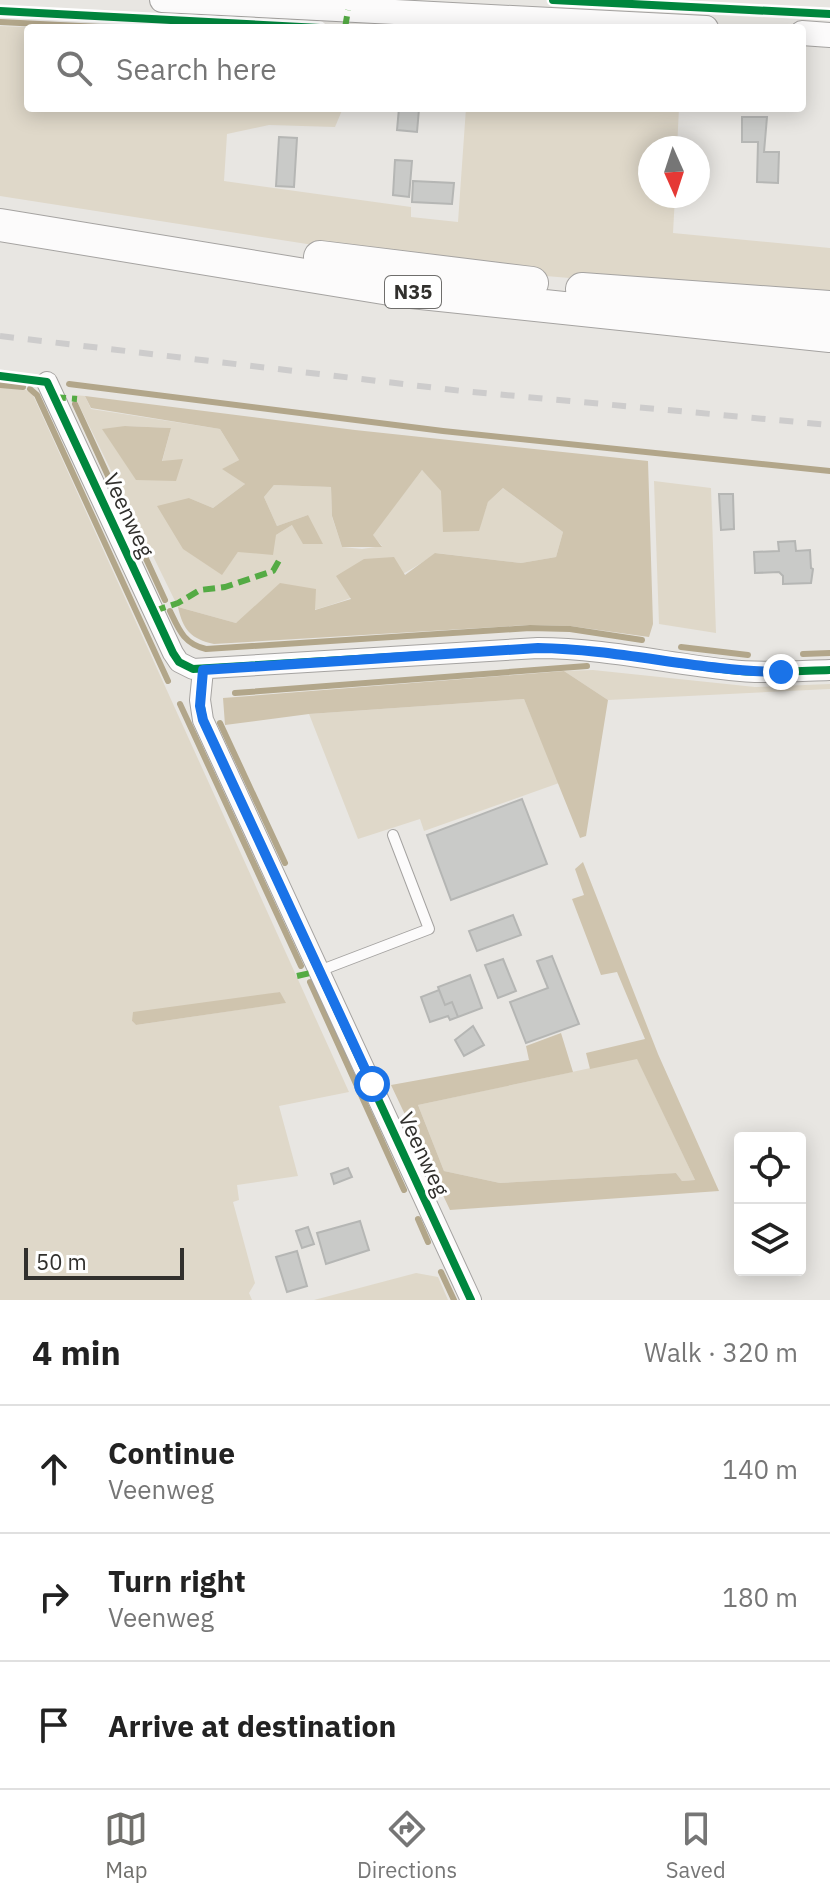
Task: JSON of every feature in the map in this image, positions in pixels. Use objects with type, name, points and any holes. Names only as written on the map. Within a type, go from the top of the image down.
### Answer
[{"type":"main road","name":"N35","points":[[0,205],[244,247],[578,289],[830,307]]},
{"type":"main road","name":"N35","points":[[0,225],[402,291],[830,336]]},
{"type":"street","points":[[162,0],[628,24]]},
{"type":"street","points":[[806,33],[830,35]]},
{"type":"street","name":"Veenweg","points":[[47,382],[176,657],[187,666],[203,670],[200,700],[203,720],[471,1300]]},
{"type":"street","points":[[203,670],[538,648],[732,670],[830,670]]},
{"type":"lane","points":[[319,971],[429,929],[393,835]]},
{"type":"shaded area","points":[[0,26],[24,27],[24,112],[341,112],[335,127],[269,125],[227,134],[224,181],[411,207],[411,217],[458,222],[466,112],[679,112],[678,136],[638,136],[638,208],[674,208],[673,233],[830,248],[830,300],[546,276],[352,251],[0,196]]},
{"type":"shaded area","points":[[0,387],[26,390],[33,395],[349,1092],[279,1106],[298,1176],[237,1185],[239,1200],[233,1202],[255,1283],[249,1293],[252,1300],[0,1300]],"holes":[[[280,992],[285,1003],[136,1025],[132,1021]]]},
{"type":"shaded area","points":[[74,395],[85,396],[91,409],[220,429],[239,460],[223,469],[245,484],[213,508],[189,498],[222,574],[238,552],[276,535],[308,515],[277,526],[264,497],[274,485],[331,487],[332,517],[342,547],[362,549],[382,546],[372,535],[422,470],[478,530],[488,502],[503,488],[563,532],[556,557],[521,563],[436,553],[378,587],[314,610],[315,589],[236,623],[178,607]],"holes":[[[125,426],[171,428],[162,462]]]},
{"type":"shaded area","points":[[85,396],[355,430],[648,461],[653,624],[649,637],[570,626],[529,625],[214,644],[199,639],[182,622],[178,607],[236,623],[280,583],[316,589],[315,610],[351,599],[336,576],[364,559],[394,557],[405,575],[435,553],[521,563],[556,557],[563,532],[503,488],[488,502],[479,531],[443,532],[441,491],[422,470],[373,535],[382,547],[342,547],[332,516],[331,487],[274,485],[264,497],[277,526],[308,515],[323,544],[303,544],[292,525],[276,535],[273,555],[238,552],[222,575],[183,549],[157,506],[189,498],[213,508],[245,484],[222,469],[239,460],[220,429],[91,408]]},
{"type":"shaded area","points":[[125,426],[171,428],[162,461],[183,459],[176,481],[136,480],[102,429]]},
{"type":"shaded area","points":[[654,481],[711,488],[716,633],[659,624]]},
{"type":"shaded area","points":[[593,670],[755,687],[830,684],[830,689],[608,700],[564,671]]},
{"type":"shaded area","points":[[564,671],[608,700],[586,836],[580,838],[524,699],[309,714],[225,725],[223,698]]},
{"type":"shaded area","points":[[524,699],[559,783],[424,831],[420,819],[358,839],[309,714]]},
{"type":"shaded area","points":[[583,862],[658,1054],[719,1191],[450,1210],[391,1085],[529,1060],[526,1046],[561,1033],[573,1072],[418,1105],[444,1171],[500,1183],[676,1173],[682,1181],[695,1180],[637,1059],[590,1069],[586,1053],[645,1039],[617,972],[601,975],[572,899],[584,895],[575,869]]},
{"type":"shaded area","points":[[280,992],[286,1003],[136,1025],[132,1021],[133,1012]]},
{"type":"shaded area","points":[[637,1058],[695,1180],[682,1181],[676,1173],[500,1183],[444,1171],[418,1105]]},
{"type":"shaded area","points":[[416,1273],[438,1277],[448,1300],[314,1300]]},
{"type":"building","points":[[399,112],[419,112],[417,132],[397,130]]},
{"type":"building","points":[[742,117],[767,117],[764,152],[779,152],[778,183],[757,182],[758,142],[742,142]]},
{"type":"building","points":[[279,137],[297,138],[294,187],[276,186]]},
{"type":"building","points":[[395,160],[412,161],[409,197],[393,195]]},
{"type":"building","points":[[413,181],[454,183],[452,204],[412,202]]},
{"type":"building","points":[[719,494],[733,494],[734,529],[721,530]]},
{"type":"building","points":[[795,541],[796,551],[810,550],[813,569],[811,583],[783,584],[783,576],[779,572],[755,573],[754,552],[779,551],[778,542]]},
{"type":"building","points":[[522,799],[547,864],[451,900],[427,835]]},
{"type":"building","points":[[513,915],[521,935],[477,951],[469,931]]},
{"type":"building","points":[[552,956],[579,1024],[526,1043],[510,1002],[548,988],[537,961]]},
{"type":"building","points":[[503,959],[516,991],[498,998],[485,965]]},
{"type":"building","points":[[470,975],[482,1008],[458,1017],[452,1002],[445,1005],[438,987]]},
{"type":"building","points":[[439,990],[445,1005],[452,1002],[458,1017],[450,1020],[448,1016],[430,1022],[421,997]]},
{"type":"building","points":[[473,1026],[484,1045],[464,1056],[455,1040]]},
{"type":"building","points":[[348,1168],[352,1177],[334,1184],[331,1174]]},
{"type":"building","points":[[360,1221],[369,1250],[326,1264],[317,1233]]},
{"type":"building","points":[[308,1227],[314,1244],[302,1248],[296,1231]]},
{"type":"building","points":[[297,1251],[307,1286],[287,1292],[276,1257]]},
{"type":"waterway","points":[[0,22],[40,24]]},
{"type":"waterway","points":[[69,384],[443,431],[830,471]]},
{"type":"waterway","points":[[0,385],[23,387]]},
{"type":"waterway","points":[[30,389],[37,395],[168,681]]},
{"type":"waterway","points":[[75,404],[165,600]]},
{"type":"waterway","points":[[170,611],[187,640],[206,649],[530,628],[570,629],[642,640]]},
{"type":"waterway","points":[[681,647],[748,655]]},
{"type":"waterway","points":[[803,654],[830,653]]},
{"type":"waterway","points":[[235,693],[587,666]]},
{"type":"waterway","points":[[180,704],[301,966]]},
{"type":"waterway","points":[[220,723],[285,863]]},
{"type":"waterway","points":[[310,982],[404,1190]]},
{"type":"waterway","points":[[418,1219],[428,1242]]},
{"type":"waterway","points":[[441,1272],[454,1300]]},
{"type":"railway","points":[[0,336],[462,391],[830,425]]},
{"type":"marked path","points":[[346,24],[348,10]]},
{"type":"marked path","points":[[54,397],[77,399]]},
{"type":"marked path","points":[[154,611],[178,603],[200,590],[225,587],[273,571],[281,557]]},
{"type":"marked path","points":[[297,976],[319,971]]},
{"type":"cycle path","points":[[553,0],[830,14]]},
{"type":"cycle path","points":[[0,11],[245,24]]},
{"type":"cycle path","points":[[0,376],[47,382],[173,653],[179,662],[193,669],[538,648],[610,653],[742,671],[830,670]]},
{"type":"cycle path","points":[[203,670],[200,700],[203,720],[471,1300]]},
{"type":"route","points":[[372,1084],[203,720],[200,706],[203,670],[538,648],[732,670],[781,672]]}]
